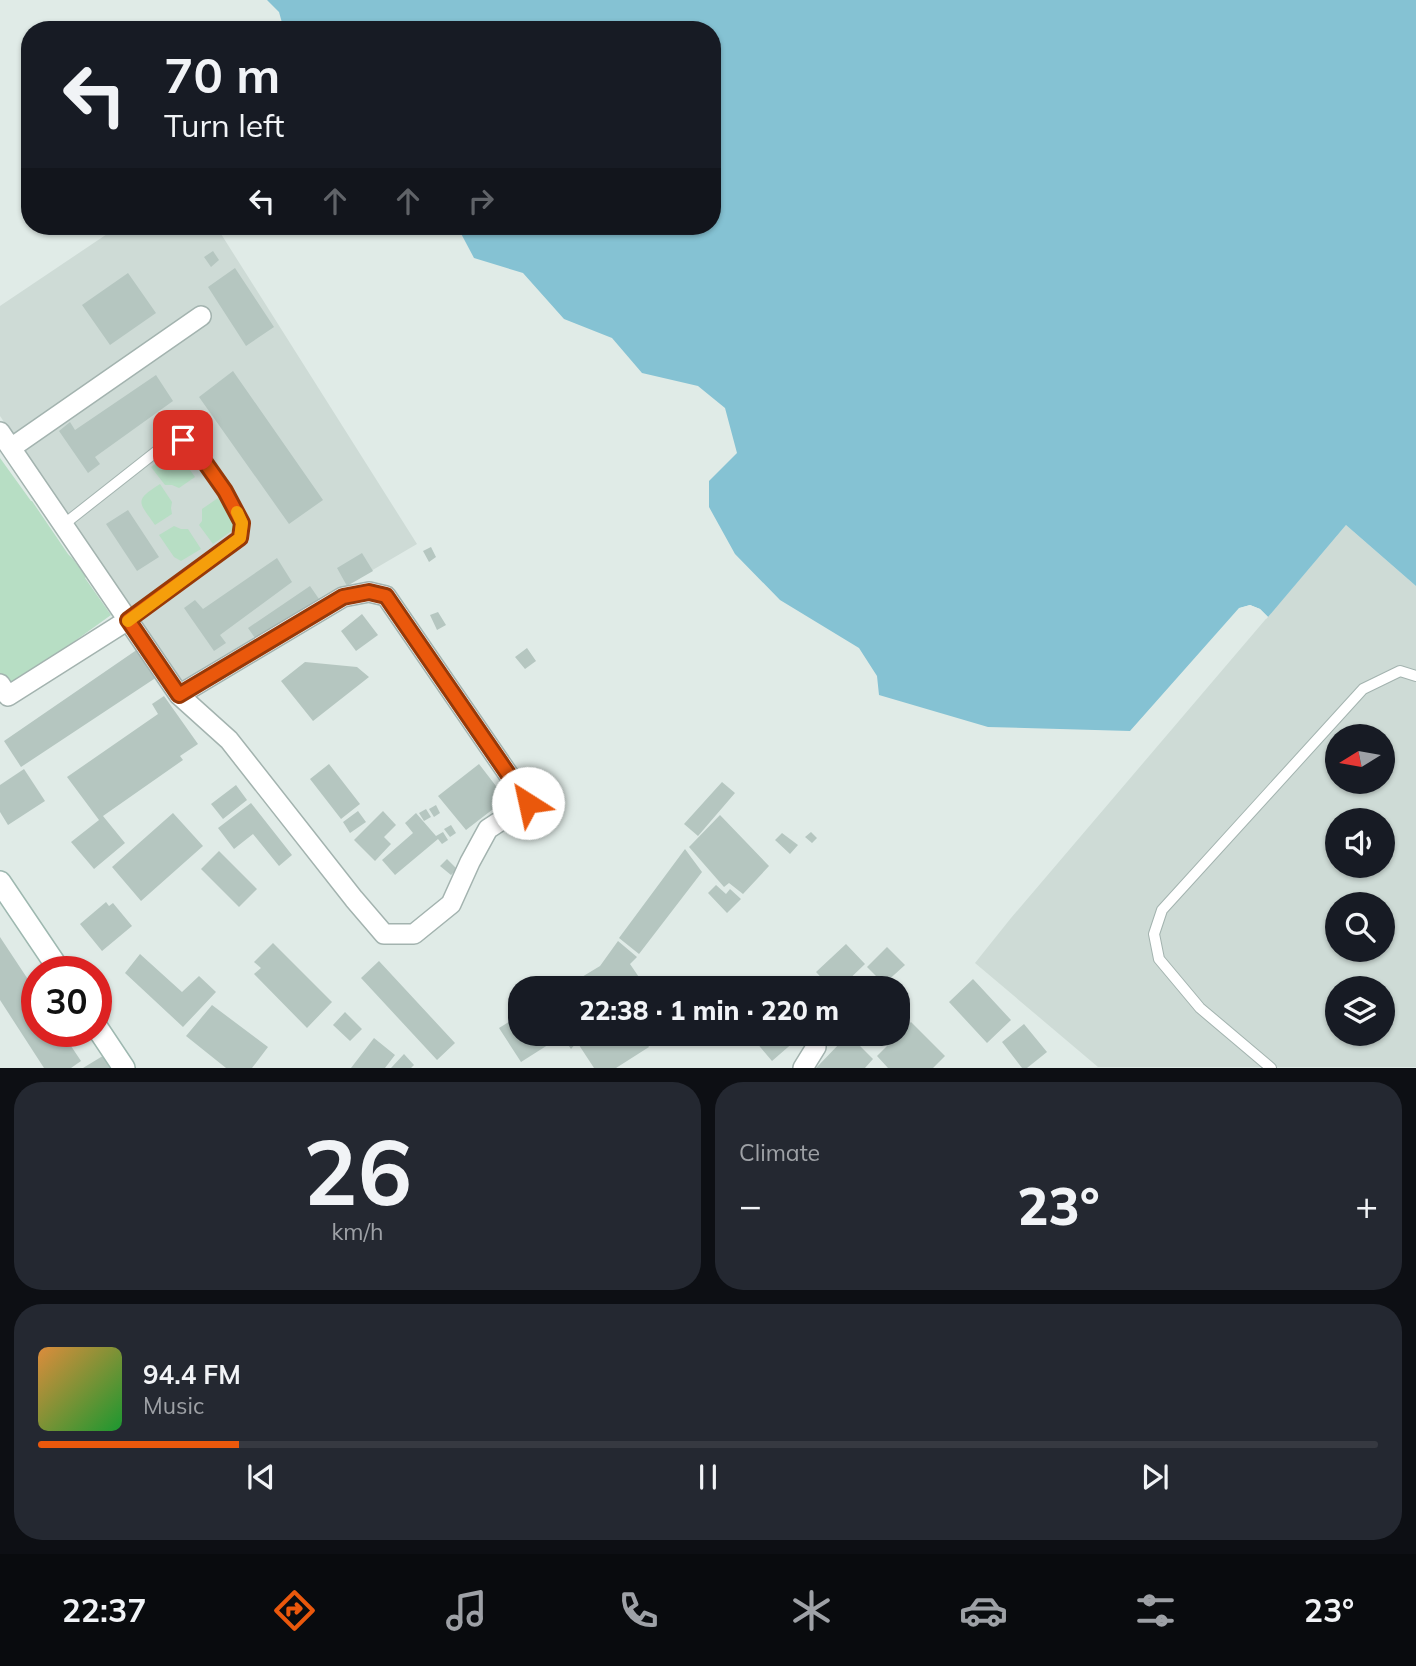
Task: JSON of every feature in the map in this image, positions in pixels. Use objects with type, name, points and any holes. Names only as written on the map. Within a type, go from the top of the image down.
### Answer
[{"type":"main road","points":[[0,882],[50,956]]},
{"type":"main road","points":[[111,1047],[125,1066]]},
{"type":"street","points":[[179,695],[343,597],[369,592],[386,596],[528,803],[488,829],[451,904],[414,934],[384,934],[229,740],[179,695],[5,440],[201,316]]},
{"type":"street","points":[[3,694],[128,620]]},
{"type":"street","points":[[803,1068],[816,1047]]},
{"type":"lane","points":[[64,525],[171,440],[183,440],[192,444],[225,491],[242,523],[240,538],[128,620]]},
{"type":"lane","points":[[1271,1068],[1200,1008],[1159,959],[1154,934],[1162,910],[1363,689],[1400,671],[1416,676]]},
{"type":"shaded area","points":[[106,235],[222,235],[417,544],[180,683],[0,416],[0,306]]},
{"type":"shaded area","points":[[1346,525],[1416,586],[1416,1067],[1098,1067],[975,963]]},
{"type":"green space","points":[[171,453],[180,456],[195,477],[179,488],[165,485],[151,467]]},
{"type":"green space","points":[[0,458],[111,615],[8,689],[0,677]]},
{"type":"green space","points":[[160,484],[172,502],[172,514],[155,525],[141,502],[146,494]]},
{"type":"green space","points":[[218,498],[231,517],[233,530],[213,544],[199,525],[202,521],[202,509]]},
{"type":"green space","points":[[174,526],[188,529],[201,549],[181,561],[174,557],[159,535]]},
{"type":"water","points":[[267,0],[1416,0],[1416,586],[1346,525],[1268,617],[1260,609],[1250,605],[1239,608],[1130,731],[988,727],[879,695],[877,676],[859,648],[780,600],[735,554],[709,507],[709,481],[737,453],[725,408],[698,386],[642,373],[612,338],[564,319],[523,273],[474,258],[462,235],[721,235],[721,21],[282,21],[279,12]]},
{"type":"pier","points":[[1250,605],[1260,609],[1268,617],[1266,619],[1249,608],[1242,611],[1133,733],[1128,734],[1240,608]]},
{"type":"building","points":[[213,251],[219,260],[211,267],[204,257]]},
{"type":"building","points":[[235,268],[274,327],[246,346],[208,287]]},
{"type":"building","points":[[128,273],[156,313],[110,345],[82,305]]},
{"type":"building","points":[[233,371],[323,500],[289,524],[199,397]]},
{"type":"building","points":[[156,375],[173,401],[95,457],[100,464],[88,473],[59,431],[70,422],[75,430]]},
{"type":"building","points":[[128,510],[159,557],[137,571],[106,524]]},
{"type":"building","points":[[431,547],[436,557],[429,562],[423,551]]},
{"type":"building","points":[[362,553],[373,571],[347,586],[337,568]]},
{"type":"building","points":[[277,558],[292,582],[220,635],[226,643],[214,651],[184,608],[195,600],[203,609]]},
{"type":"building","points":[[310,586],[319,599],[257,641],[248,628]]},
{"type":"building","points":[[438,612],[446,625],[437,630],[430,615]]},
{"type":"building","points":[[362,614],[378,635],[356,651],[341,631]]},
{"type":"building","points":[[527,648],[536,661],[525,669],[515,657]]},
{"type":"building","points":[[138,649],[157,677],[21,767],[4,741]]},
{"type":"building","points":[[305,662],[357,667],[369,677],[313,721],[281,681]]},
{"type":"building","points":[[164,696],[198,744],[180,756],[183,760],[103,816],[125,843],[94,869],[71,842],[99,820],[67,777],[158,714],[152,704]]},
{"type":"building","points":[[329,764],[360,804],[341,819],[310,779]]},
{"type":"building","points":[[479,764],[506,799],[466,830],[438,796]]},
{"type":"building","points":[[24,769],[45,801],[8,825],[0,812],[0,785]]},
{"type":"building","points":[[722,782],[735,793],[698,836],[684,824]]},
{"type":"building","points":[[236,785],[247,800],[223,819],[211,804]]},
{"type":"building","points":[[251,803],[292,855],[279,866],[253,834],[234,849],[218,828]]},
{"type":"building","points":[[436,805],[440,813],[434,817],[429,809]]},
{"type":"building","points":[[426,809],[431,817],[424,821],[419,813]]},
{"type":"building","points":[[358,811],[366,822],[350,833],[343,822]]},
{"type":"building","points":[[383,811],[396,825],[384,837],[391,844],[375,861],[354,840]]},
{"type":"building","points":[[173,813],[203,846],[141,901],[112,867]]},
{"type":"building","points":[[416,813],[436,836],[443,832],[448,840],[442,844],[438,839],[395,875],[382,860],[413,833],[405,823]]},
{"type":"building","points":[[720,815],[769,866],[743,894],[729,883],[724,887],[689,847]]},
{"type":"building","points":[[451,825],[456,833],[450,837],[444,829]]},
{"type":"building","points":[[811,832],[817,838],[812,843],[805,837]]},
{"type":"building","points":[[782,833],[798,845],[790,854],[775,840]]},
{"type":"building","points":[[685,849],[702,872],[639,954],[619,938]]},
{"type":"building","points":[[219,851],[257,889],[239,907],[201,869]]},
{"type":"building","points":[[447,859],[457,869],[451,875],[440,866]]},
{"type":"building","points":[[716,885],[726,894],[730,889],[741,899],[727,913],[708,893]]},
{"type":"building","points":[[106,902],[109,906],[113,903],[132,926],[102,951],[80,924]]},
{"type":"building","points":[[0,937],[21,969],[21,1032],[0,1000]]},
{"type":"building","points":[[618,941],[637,957],[630,964],[638,976],[583,976],[600,966]]},
{"type":"building","points":[[273,943],[332,1002],[307,1028],[254,974],[261,968],[254,962]]},
{"type":"building","points":[[846,944],[865,964],[853,976],[820,976],[816,972]]},
{"type":"building","points":[[887,947],[905,965],[893,976],[876,976],[867,967]]},
{"type":"building","points":[[140,954],[182,992],[199,976],[216,992],[183,1027],[125,973]]},
{"type":"building","points":[[379,961],[455,1043],[437,1060],[361,978]]},
{"type":"building","points":[[973,979],[1011,1020],[987,1043],[949,1002]]},
{"type":"building","points":[[212,1005],[268,1047],[252,1068],[226,1068],[186,1036]]},
{"type":"building","points":[[345,1012],[362,1029],[350,1041],[333,1025]]},
{"type":"building","points":[[508,1022],[508,1042],[499,1028]]},
{"type":"building","points":[[910,1023],[945,1056],[933,1068],[888,1068],[877,1056],[887,1046],[910,1046]]},
{"type":"building","points":[[1024,1024],[1047,1052],[1027,1068],[1022,1068],[1002,1042]]},
{"type":"building","points":[[374,1038],[395,1055],[385,1068],[351,1068]]},
{"type":"building","points":[[511,1046],[546,1046],[521,1062]]},
{"type":"building","points":[[580,1046],[649,1047],[616,1068],[594,1068]]},
{"type":"building","points":[[759,1046],[789,1046],[772,1061]]},
{"type":"building","points":[[837,1046],[860,1046],[873,1059],[865,1068],[816,1068]]},
{"type":"building","points":[[30,1047],[72,1047],[81,1061],[71,1068],[44,1068]]},
{"type":"building","points":[[106,1054],[114,1068],[83,1068]]},
{"type":"building","points":[[404,1054],[414,1065],[411,1068],[391,1068]]},
{"type":"slow traffic","points":[[128,621],[240,538],[242,523],[237,512]]},
{"type":"route","points":[[183,440],[192,444],[225,491],[242,523],[240,538],[128,620],[179,695],[343,597],[369,592],[386,596],[528,803]]}]
